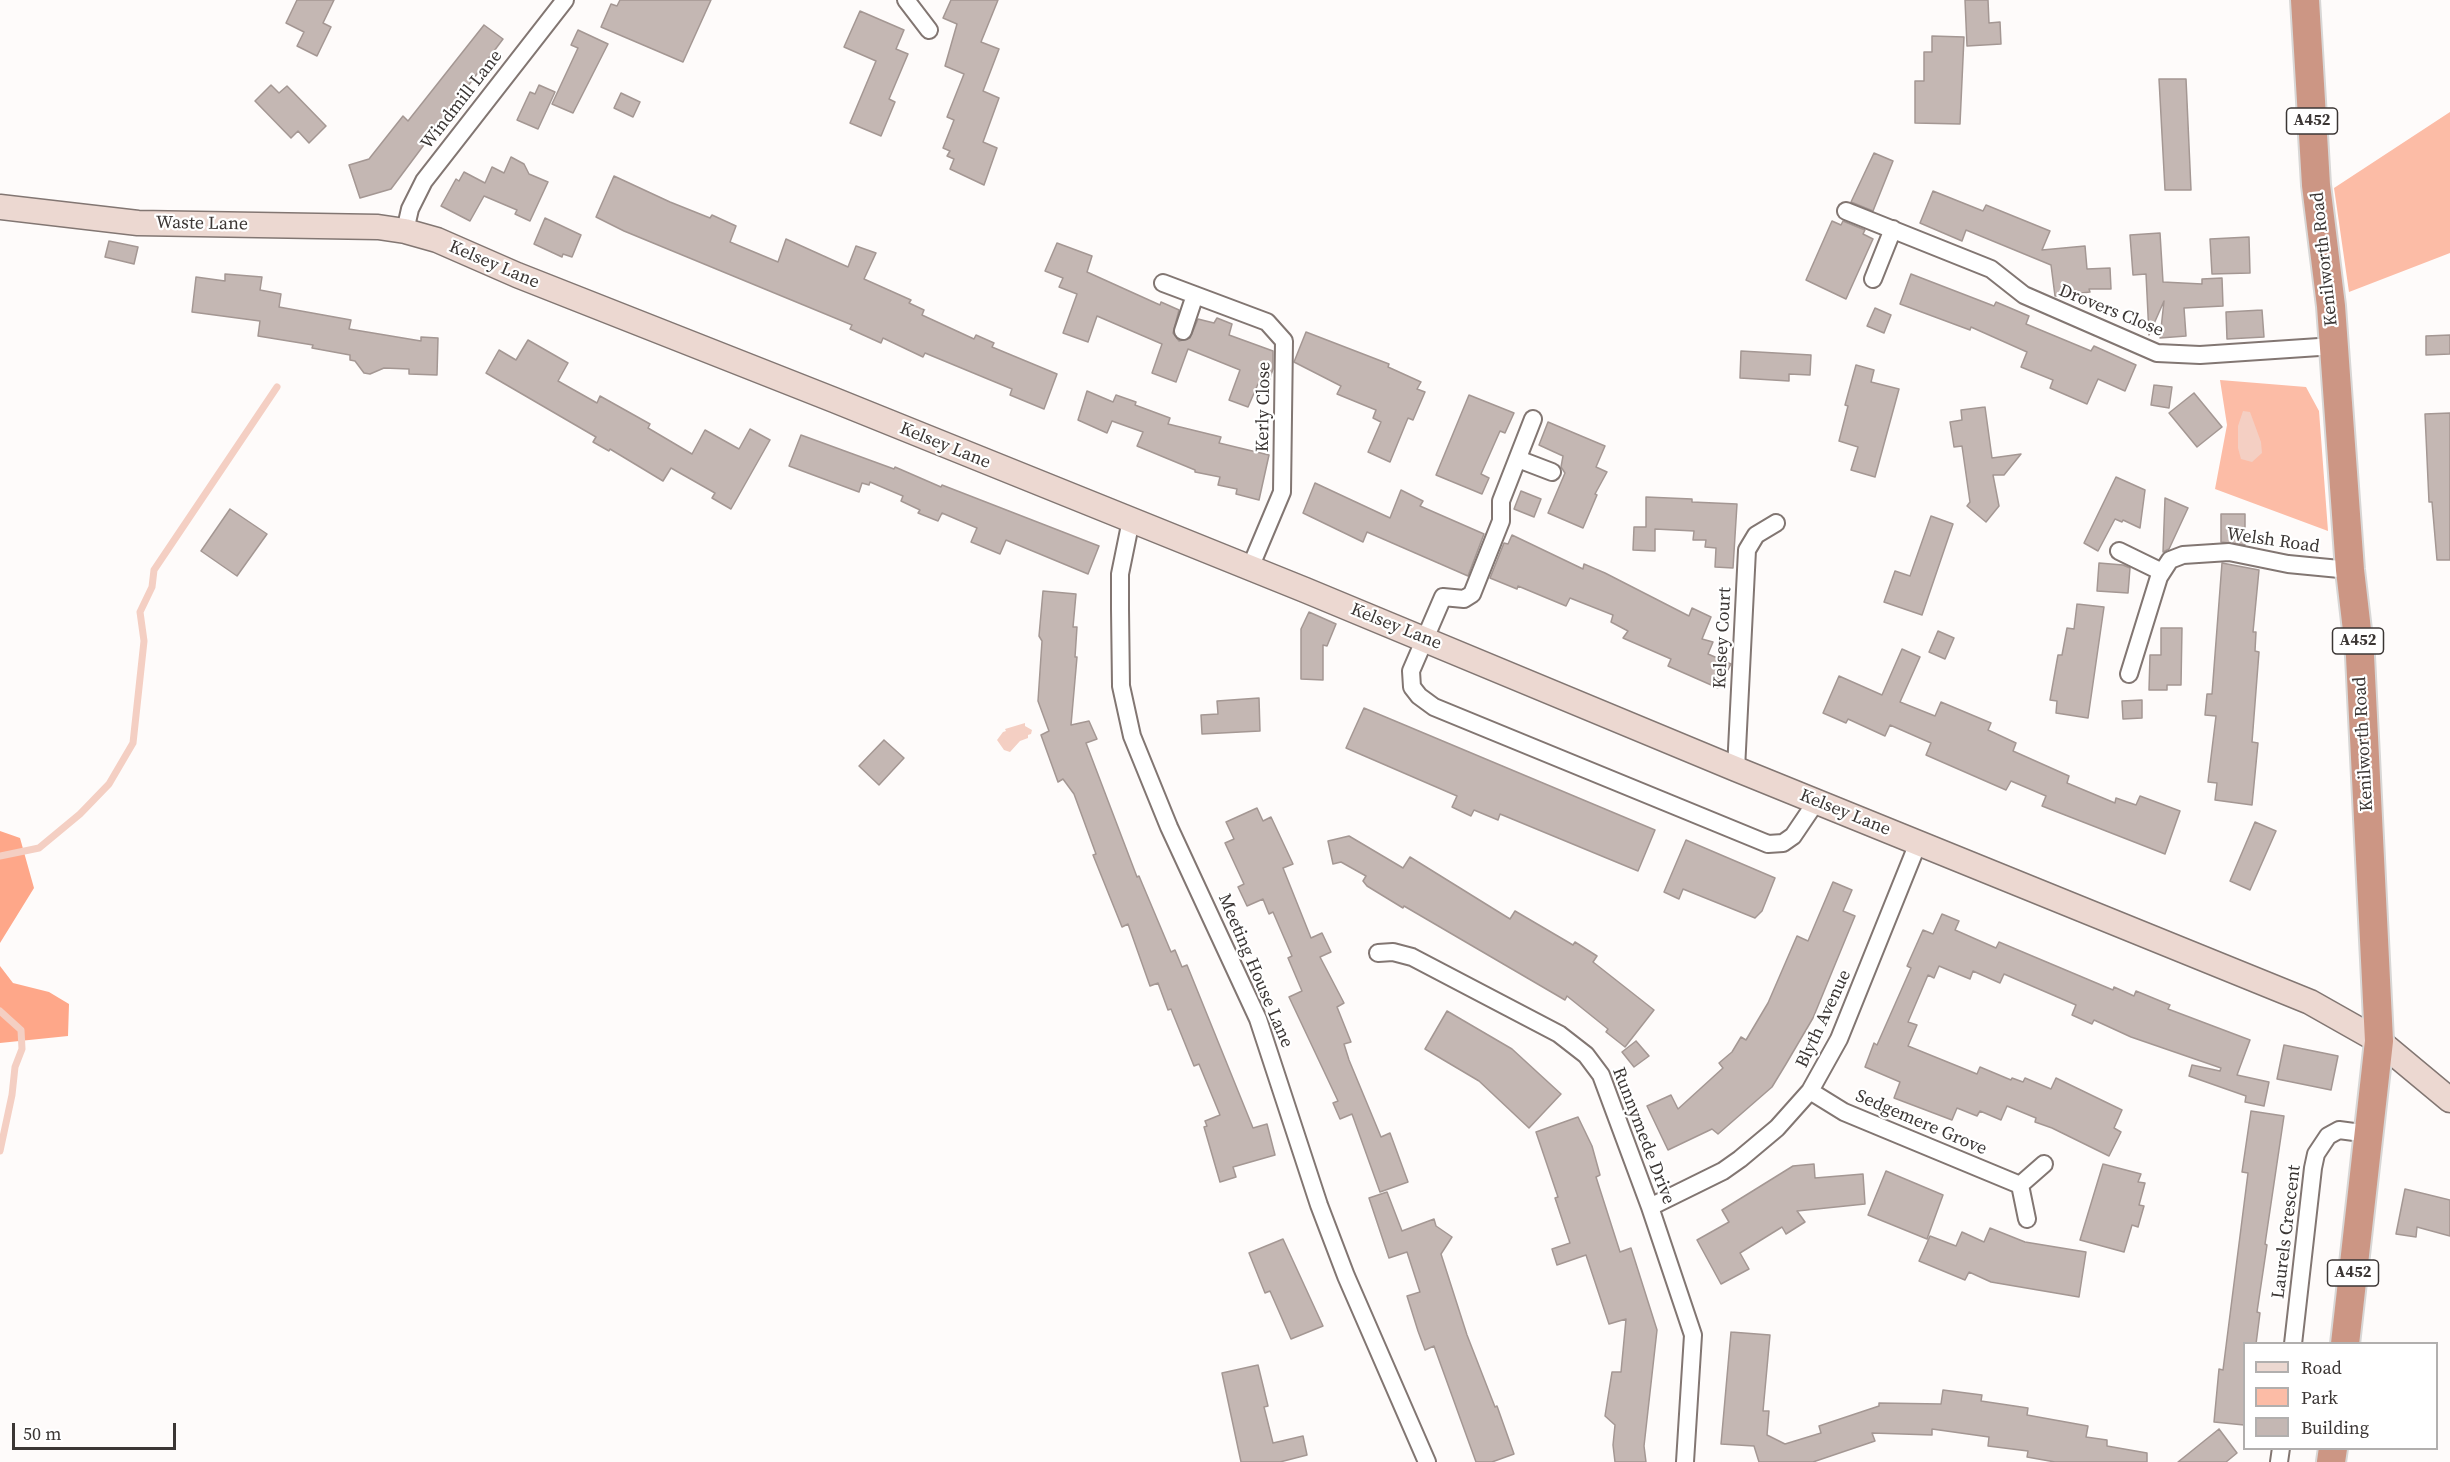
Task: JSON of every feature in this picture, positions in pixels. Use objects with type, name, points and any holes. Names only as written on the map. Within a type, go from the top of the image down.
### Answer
[{"type":"highway","name":"Kenilworth Road","points":[[2305,0],[2316,185],[2334,346],[2350,570],[2360,656],[2379,1041],[2345,1342]]},
{"type":"main road","name":"Waste Lane","points":[[0,207],[138,223],[378,227],[405,231]]},
{"type":"main road","name":"Kelsey Lane","points":[[405,231],[437,240],[517,275],[1426,639],[1816,802],[2310,1002],[2379,1041],[2450,1100]]},
{"type":"street","name":"Windmill Lane","points":[[405,231],[410,209],[424,181],[565,0]]},
{"type":"street","points":[[906,0],[929,30]]},
{"type":"street","name":"Drovers Close","points":[[1846,211],[1991,269],[2024,295],[2157,353],[2200,355],[2334,346]]},
{"type":"street","points":[[1873,279],[1893,229]]},
{"type":"street","name":"Kerly Close","points":[[1163,283],[1267,322],[1284,341],[1282,492],[1250,568]]},
{"type":"street","points":[[1184,331],[1195,295]]},
{"type":"street","points":[[1533,419],[1501,501],[1501,521],[1472,594],[1464,598],[1443,597],[1412,671],[1412,687],[1419,696],[1444,712],[1768,844],[1783,843],[1793,836],[1816,802]]},
{"type":"street","points":[[1518,459],[1552,472]]},
{"type":"street","name":"Meeting House Lane","points":[[1131,520],[1120,574],[1120,609],[1121,686],[1132,736],[1169,827],[1254,1011],[1319,1206],[1346,1276],[1426,1462]]},
{"type":"street","name":"Kelsey Court","points":[[1736,769],[1747,550],[1756,536],[1776,523]]},
{"type":"street","points":[[2119,551],[2162,572],[2128,674]]},
{"type":"street","name":"Welsh Road","points":[[2162,572],[2170,560],[2183,555],[2229,552],[2288,564],[2350,570]]},
{"type":"street","name":"Blyth Avenue","points":[[1650,1207],[1723,1171],[1740,1159],[1777,1128],[1810,1090],[1839,1039],[1918,843]]},
{"type":"street","name":"Runnymede Drive","points":[[1378,953],[1393,952],[1412,957],[1559,1034],[1586,1055],[1601,1075],[1650,1207],[1693,1335],[1685,1462]]},
{"type":"street","name":"Sedgemere Grove","points":[[1810,1090],[1844,1112],[2019,1185]]},
{"type":"street","name":"Laurels Crescent","points":[[2293,1342],[2316,1154],[2328,1137],[2339,1130],[2369,1134]]},
{"type":"street","points":[[2027,1219],[2019,1185],[2044,1164]]},
{"type":"green space","points":[[2450,112],[2450,253],[2349,292],[2334,188]]},
{"type":"green space","points":[[2220,380],[2306,387],[2319,411],[2328,531],[2215,489],[2227,425]]},
{"type":"shaded area","points":[[2243,411],[2250,412],[2261,442],[2262,453],[2252,462],[2241,459],[2238,448],[2238,426]]},
{"type":"shaded area","points":[[1025,723],[1025,726],[1032,730],[1028,738],[1020,741],[1010,752],[1004,750],[997,740],[1006,731],[1005,729]]},
{"type":"shaded area","points":[[0,831],[20,838],[34,888],[0,943]]},
{"type":"shaded area","points":[[0,966],[13,983],[49,992],[69,1004],[68,1036],[0,1043]]},
{"type":"building","points":[[297,0],[334,0],[323,23],[331,27],[317,56],[297,46],[304,32],[286,23]]},
{"type":"building","points":[[620,0],[711,0],[683,62],[601,27],[611,4],[617,6]]},
{"type":"building","points":[[951,0],[998,0],[981,42],[999,49],[983,91],[999,98],[983,142],[997,148],[984,185],[950,169],[954,159],[947,156],[950,151],[943,148],[954,120],[947,117],[964,74],[945,66],[957,24],[943,18]]},
{"type":"building","points":[[1965,0],[1988,0],[1989,23],[2000,22],[2001,44],[1967,46]]},
{"type":"building","points":[[860,11],[904,30],[896,49],[908,54],[889,99],[895,102],[881,136],[850,123],[876,61],[844,47]]},
{"type":"building","points":[[484,25],[503,39],[391,189],[360,198],[349,165],[369,159],[403,116],[408,121]]},
{"type":"building","points":[[578,30],[608,44],[573,113],[552,104],[578,48],[571,45]]},
{"type":"building","points":[[1932,36],[1964,37],[1960,124],[1915,123],[1915,81],[1924,81],[1924,52],[1932,52]]},
{"type":"building","points":[[2159,79],[2186,79],[2191,190],[2165,190]]},
{"type":"building","points":[[271,85],[279,93],[287,86],[326,126],[309,143],[298,131],[291,138],[255,101]]},
{"type":"building","points":[[539,85],[555,92],[538,129],[517,120],[530,92],[535,94]]},
{"type":"building","points":[[621,93],[640,102],[633,117],[614,108]]},
{"type":"building","points":[[1874,153],[1893,161],[1873,211],[1851,202]]},
{"type":"building","points":[[511,157],[524,164],[529,174],[548,182],[530,221],[515,214],[517,210],[484,196],[470,221],[441,206],[456,179],[459,181],[464,172],[485,183],[492,167],[504,173]]},
{"type":"building","points":[[614,176],[670,202],[710,218],[712,215],[736,226],[730,242],[778,262],[786,239],[848,267],[856,246],[876,253],[864,279],[911,300],[909,303],[924,310],[922,315],[974,339],[976,335],[994,343],[992,347],[1057,374],[1044,409],[1010,395],[1012,389],[925,353],[923,357],[883,338],[881,343],[850,329],[852,325],[624,231],[596,217]]},
{"type":"building","points":[[1933,191],[1983,211],[1986,205],[2050,231],[2042,250],[2085,246],[2087,269],[2110,268],[2111,289],[2089,289],[2090,292],[2055,296],[2051,265],[1966,230],[1962,241],[1920,223]]},
{"type":"building","points":[[545,218],[581,235],[572,257],[563,254],[562,257],[534,244]]},
{"type":"building","points":[[1832,221],[1841,225],[1843,221],[1865,230],[1863,234],[1873,239],[1846,299],[1806,280]]},
{"type":"building","points":[[2160,233],[2163,282],[2202,284],[2202,279],[2222,278],[2223,306],[2184,308],[2186,336],[2160,338],[2164,301],[2149,335],[2146,274],[2133,275],[2130,235]]},
{"type":"building","points":[[2249,237],[2250,273],[2212,274],[2210,239]]},
{"type":"building","points":[[109,241],[138,247],[134,264],[105,257]]},
{"type":"building","points":[[1057,243],[1092,256],[1087,272],[1160,305],[1161,302],[1179,310],[1173,333],[1179,341],[1190,338],[1198,319],[1214,323],[1217,318],[1232,324],[1229,335],[1273,351],[1273,369],[1267,387],[1258,384],[1248,407],[1229,400],[1240,370],[1188,349],[1176,382],[1152,373],[1162,344],[1097,316],[1088,342],[1063,333],[1077,294],[1059,287],[1063,278],[1045,271]]},
{"type":"building","points":[[225,274],[262,277],[260,290],[281,294],[279,307],[351,320],[349,329],[421,341],[421,337],[438,338],[437,375],[409,374],[409,369],[384,368],[370,374],[364,373],[355,361],[350,360],[350,355],[312,348],[313,345],[258,336],[260,321],[192,312],[196,277],[225,281]]},
{"type":"building","points":[[1911,274],[1994,306],[1996,302],[2029,316],[2026,324],[2091,351],[2094,346],[2136,365],[2125,391],[2098,379],[2087,404],[2050,388],[2053,380],[2021,367],[2027,352],[1971,327],[1970,330],[1900,304]]},
{"type":"building","points":[[1875,308],[1891,315],[1884,333],[1867,326]]},
{"type":"building","points":[[2262,310],[2264,337],[2227,339],[2226,312]]},
{"type":"building","points":[[1306,332],[1389,364],[1388,367],[1421,382],[1417,389],[1425,392],[1413,420],[1408,418],[1390,462],[1368,452],[1381,422],[1373,418],[1376,410],[1337,394],[1341,386],[1294,362]]},
{"type":"building","points":[[2450,335],[2450,354],[2426,355],[2426,336]]},
{"type":"building","points":[[528,340],[568,363],[558,381],[597,403],[600,396],[650,424],[648,428],[692,454],[705,430],[739,449],[750,429],[770,440],[731,509],[712,498],[715,493],[671,468],[663,481],[610,449],[609,451],[593,442],[596,437],[486,373],[499,350],[516,360]]},
{"type":"building","points":[[1741,351],[1811,355],[1810,375],[1789,374],[1789,381],[1740,378]]},
{"type":"building","points":[[1856,365],[1874,370],[1871,382],[1899,389],[1875,477],[1851,470],[1858,447],[1839,441],[1848,406],[1845,405]]},
{"type":"building","points":[[2154,385],[2172,387],[2169,408],[2151,405]]},
{"type":"building","points":[[1087,391],[1113,402],[1116,395],[1136,402],[1135,405],[1170,418],[1168,424],[1221,437],[1219,443],[1269,455],[1259,500],[1236,494],[1237,489],[1218,485],[1220,477],[1195,472],[1195,470],[1137,446],[1143,432],[1112,421],[1107,433],[1078,420]]},
{"type":"building","points":[[2194,393],[2222,427],[2197,447],[2169,413]]},
{"type":"building","points":[[1469,395],[1514,413],[1505,433],[1500,431],[1481,474],[1489,478],[1482,494],[1436,475]]},
{"type":"building","points":[[1985,407],[1992,458],[2021,454],[2004,475],[1993,475],[1999,506],[1986,522],[1967,506],[1970,502],[1962,446],[1954,447],[1950,422],[1962,420],[1961,410]]},
{"type":"building","points":[[2450,413],[2450,560],[2437,560],[2432,502],[2429,502],[2425,414]]},
{"type":"building","points":[[1548,422],[1605,446],[1596,467],[1607,472],[1595,494],[1597,495],[1583,528],[1548,513],[1565,473],[1561,467],[1563,456],[1539,445]]},
{"type":"building","points":[[801,435],[894,469],[895,467],[941,487],[942,485],[1099,546],[1088,574],[1006,540],[1000,554],[971,542],[977,528],[942,513],[938,521],[918,513],[920,510],[901,501],[903,496],[870,482],[869,485],[862,483],[859,492],[789,466]]},
{"type":"building","points":[[2116,477],[2145,490],[2140,528],[2115,519],[2098,551],[2084,543]]},
{"type":"building","points":[[1315,483],[1390,518],[1401,490],[1423,501],[1420,506],[1484,534],[1468,576],[1367,532],[1363,542],[1303,513]]},
{"type":"building","points":[[1521,491],[1541,499],[1534,517],[1514,509]]},
{"type":"building","points":[[1646,497],[1737,504],[1733,568],[1715,567],[1716,548],[1705,547],[1706,540],[1693,540],[1694,531],[1655,529],[1655,551],[1633,550],[1634,527],[1646,527]]},
{"type":"building","points":[[2165,498],[2188,508],[2169,549],[2163,552]]},
{"type":"building","points":[[230,509],[267,534],[237,576],[201,551]]},
{"type":"building","points":[[2221,514],[2245,514],[2245,545],[2221,542]]},
{"type":"building","points":[[1931,516],[1953,524],[1922,615],[1884,602],[1895,571],[1910,576]]},
{"type":"building","points":[[1512,535],[1583,569],[1584,564],[1605,573],[1689,616],[1692,608],[1711,617],[1702,639],[1713,642],[1708,654],[1731,664],[1718,688],[1668,666],[1671,659],[1623,638],[1628,631],[1611,622],[1613,615],[1570,598],[1566,606],[1518,586],[1517,589],[1490,578],[1504,543],[1508,544]]},
{"type":"building","points":[[2099,563],[2123,565],[2130,568],[2128,593],[2097,591]]},
{"type":"building","points":[[2222,563],[2259,570],[2253,632],[2256,632],[2255,651],[2259,652],[2252,742],[2258,743],[2252,805],[2215,800],[2217,783],[2208,782],[2216,716],[2205,715],[2207,694],[2212,694]]},
{"type":"building","points":[[1043,591],[1076,594],[1073,627],[1077,627],[1075,657],[1077,657],[1071,725],[1089,721],[1097,739],[1086,743],[1137,877],[1139,876],[1171,952],[1175,950],[1182,967],[1187,965],[1253,1128],[1267,1124],[1275,1155],[1233,1167],[1236,1177],[1220,1182],[1204,1127],[1207,1126],[1205,1121],[1220,1115],[1199,1064],[1194,1066],[1158,983],[1150,986],[1128,924],[1122,927],[1093,855],[1096,854],[1074,794],[1063,779],[1058,782],[1041,735],[1049,731],[1038,701],[1042,641],[1039,636]]},
{"type":"building","points":[[2077,604],[2104,607],[2088,718],[2056,713],[2057,701],[2050,700],[2058,655],[2062,655],[2067,628],[2074,629]]},
{"type":"building","points":[[1309,612],[1336,624],[1327,646],[1323,645],[1323,680],[1301,679],[1301,629]]},
{"type":"building","points":[[2161,628],[2182,628],[2181,685],[2167,685],[2167,690],[2149,690],[2150,655],[2161,655]]},
{"type":"building","points":[[1938,631],[1954,638],[1945,659],[1929,652]]},
{"type":"building","points":[[1902,649],[1920,657],[1900,702],[1935,716],[1941,702],[1991,723],[1988,730],[2016,743],[2013,751],[2069,776],[2067,783],[2115,803],[2116,798],[2136,805],[2140,796],[2180,811],[2165,854],[2042,806],[2046,796],[2011,781],[2006,790],[1926,755],[1931,743],[1890,725],[1885,736],[1848,719],[1846,723],[1823,713],[1839,676],[1882,695]]},
{"type":"building","points":[[1259,698],[1260,731],[1202,734],[1201,715],[1218,714],[1217,701]]},
{"type":"building","points":[[2142,700],[2142,718],[2123,719],[2122,701]]},
{"type":"building","points":[[1364,708],[1655,830],[1638,871],[1500,814],[1498,820],[1474,810],[1471,816],[1452,807],[1457,796],[1346,748]]},
{"type":"building","points":[[884,740],[904,758],[879,785],[859,766]]},
{"type":"building","points":[[1257,808],[1263,821],[1271,817],[1293,864],[1283,868],[1311,938],[1322,933],[1331,952],[1320,957],[1344,1003],[1337,1007],[1351,1042],[1344,1044],[1349,1060],[1381,1137],[1390,1133],[1408,1182],[1380,1192],[1352,1114],[1340,1119],[1333,1103],[1338,1101],[1289,997],[1302,991],[1288,958],[1292,956],[1273,912],[1269,914],[1263,899],[1247,906],[1238,887],[1244,884],[1225,843],[1234,839],[1226,822]]},
{"type":"building","points":[[2255,822],[2276,831],[2250,890],[2230,881]]},
{"type":"building","points":[[1349,836],[1403,868],[1410,857],[1510,919],[1515,911],[1573,945],[1575,942],[1597,956],[1593,962],[1654,1010],[1625,1047],[1606,1032],[1608,1029],[1567,996],[1565,1000],[1404,906],[1403,908],[1367,886],[1363,881],[1366,876],[1341,862],[1333,864],[1328,841]]},
{"type":"building","points":[[1686,840],[1775,878],[1762,911],[1755,918],[1683,889],[1679,899],[1664,892]]},
{"type":"building","points":[[1833,882],[1852,890],[1843,911],[1855,916],[1813,1018],[1772,1087],[1718,1134],[1712,1129],[1668,1150],[1647,1106],[1671,1095],[1678,1109],[1723,1068],[1719,1063],[1732,1052],[1741,1037],[1746,1040],[1768,1003],[1797,936],[1808,941]]},
{"type":"building","points":[[1942,914],[1959,921],[1955,930],[1996,948],[1999,942],[2113,990],[2114,987],[2134,996],[2136,991],[2170,1005],[2168,1009],[2250,1040],[2237,1075],[2269,1082],[2264,1106],[2245,1102],[2246,1096],[2189,1076],[2192,1065],[2220,1071],[2221,1068],[2131,1037],[2094,1020],[2092,1024],[2072,1015],[2076,1005],[2004,974],[2000,983],[1973,971],[1970,979],[1939,966],[1934,978],[1928,975],[1908,1022],[1917,1025],[1908,1046],[1977,1074],[1980,1067],[2011,1080],[2012,1078],[2023,1082],[2025,1078],[2051,1089],[2056,1078],[2122,1110],[2114,1128],[2121,1132],[2109,1156],[2035,1122],[2036,1118],[2007,1106],[2001,1120],[1980,1111],[1977,1116],[1957,1108],[1952,1120],[1894,1098],[1900,1082],[1865,1067],[1874,1043],[1877,1045],[1911,968],[1907,966],[1923,930],[1933,934]]},
{"type":"building","points":[[1447,1011],[1512,1049],[1561,1094],[1529,1128],[1479,1081],[1425,1049]]},
{"type":"building","points":[[1636,1041],[1649,1056],[1634,1067],[1622,1052]]},
{"type":"building","points":[[2284,1045],[2338,1056],[2331,1090],[2277,1079]]},
{"type":"building","points":[[2251,1111],[2284,1116],[2265,1244],[2267,1245],[2257,1312],[2260,1313],[2256,1342],[2243,1342],[2243,1425],[2214,1422],[2219,1369],[2223,1370],[2248,1173],[2242,1172]]},
{"type":"building","points":[[1578,1117],[1592,1146],[1600,1175],[1596,1177],[1620,1252],[1631,1248],[1657,1330],[1644,1446],[1646,1462],[1615,1462],[1613,1445],[1615,1425],[1605,1416],[1612,1372],[1621,1372],[1626,1319],[1609,1324],[1586,1255],[1557,1265],[1552,1249],[1570,1243],[1555,1198],[1558,1197],[1536,1132]]},
{"type":"building","points":[[1814,1164],[1815,1178],[1863,1174],[1865,1204],[1797,1211],[1805,1222],[1786,1234],[1782,1227],[1740,1253],[1749,1269],[1721,1284],[1697,1240],[1729,1222],[1722,1210],[1793,1166]]},
{"type":"building","points":[[2103,1164],[2141,1174],[2138,1182],[2145,1183],[2139,1205],[2144,1206],[2138,1227],[2132,1225],[2124,1252],[2080,1240]]},
{"type":"building","points":[[1886,1171],[1943,1195],[1927,1239],[1868,1215]]},
{"type":"building","points":[[2405,1189],[2450,1200],[2450,1236],[2417,1227],[2416,1237],[2396,1234]]},
{"type":"building","points":[[1387,1192],[1402,1231],[1434,1219],[1436,1226],[1452,1237],[1441,1254],[1467,1335],[1495,1407],[1497,1406],[1514,1454],[1492,1462],[1476,1462],[1434,1346],[1425,1350],[1418,1331],[1407,1296],[1420,1292],[1407,1252],[1389,1258],[1369,1198]]},
{"type":"building","points":[[1990,1228],[2025,1242],[2086,1252],[2079,1297],[1991,1282],[1969,1272],[1965,1280],[1919,1261],[1930,1236],[1956,1246],[1962,1232],[1984,1242]]},
{"type":"building","points":[[1283,1239],[1323,1326],[1291,1339],[1270,1291],[1265,1293],[1249,1253]]},
{"type":"building","points":[[1731,1332],[1770,1335],[1763,1411],[1769,1411],[1767,1435],[1785,1444],[1821,1433],[1819,1426],[1879,1406],[1879,1403],[1941,1404],[1943,1390],[1982,1395],[1981,1401],[2028,1408],[2027,1415],[2088,1426],[2086,1437],[2107,1440],[2107,1446],[2147,1453],[2147,1462],[2055,1462],[2027,1457],[2028,1451],[1988,1446],[1989,1437],[1932,1429],[1932,1435],[1872,1433],[1875,1441],[1813,1462],[1759,1462],[1754,1446],[1721,1444]]},
{"type":"building","points":[[1258,1365],[1268,1406],[1264,1407],[1273,1443],[1303,1436],[1307,1455],[1280,1462],[1241,1462],[1222,1373]]},
{"type":"building","points":[[2219,1429],[2237,1453],[2226,1462],[2178,1462]]},
{"type":"waterway","points":[[0,856],[39,848],[80,814],[109,784],[133,743],[144,641],[140,612],[152,587],[154,570],[277,387]]},
{"type":"waterway","points":[[0,1011],[21,1030],[22,1049],[15,1067],[12,1095],[0,1151]]}]
